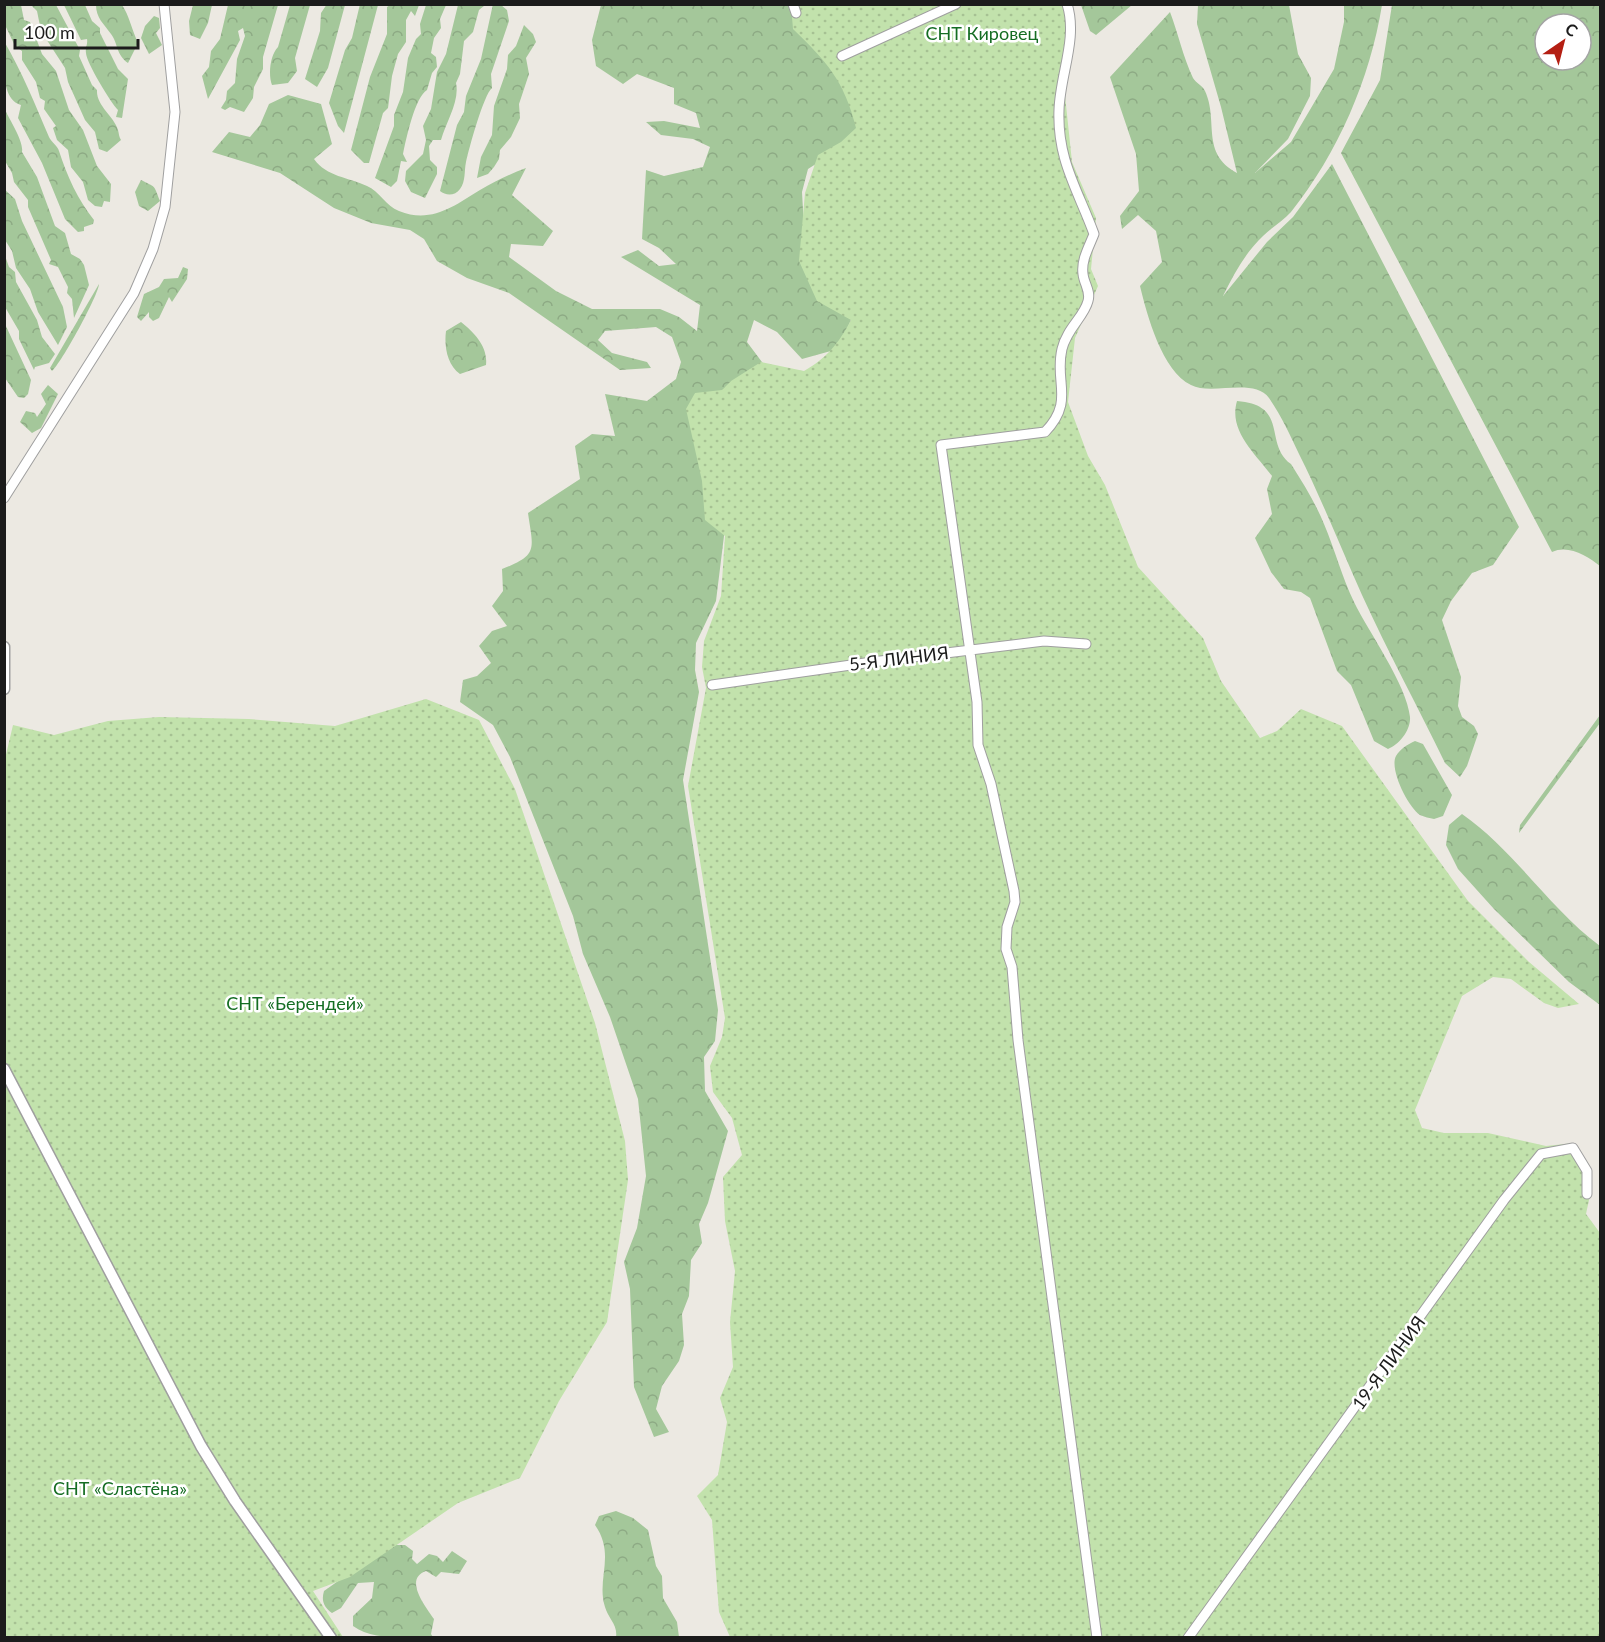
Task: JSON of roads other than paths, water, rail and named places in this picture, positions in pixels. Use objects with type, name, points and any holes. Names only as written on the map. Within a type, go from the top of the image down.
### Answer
[{"type":"street","points":[[4,498],[134,293],[153,249],[165,207],[175,112],[164,4]]},
{"type":"street","points":[[842,56],[956,4]]},
{"type":"street","points":[[1067,4],[1072,21],[1059,111],[1062,152],[1067,173],[1094,234],[1083,262],[1083,276],[1089,291],[1088,302],[1067,333],[1061,352],[1064,397],[1054,423],[1045,432],[941,445],[968,651],[977,702],[978,745],[991,784],[1014,891],[1015,902],[1007,927],[1006,949],[1012,968],[1018,1040],[1097,1638]]},
{"type":"street","name":"5-Я ЛИНИЯ","points":[[712,686],[872,662],[1044,641],[1086,644]]},
{"type":"street","points":[[4,647],[4,689]]},
{"type":"street","points":[[4,1069],[201,1446],[235,1501],[331,1638]]},
{"type":"street","name":"19-Я ЛИНИЯ","points":[[1188,1638],[1504,1200],[1541,1154],[1573,1148],[1587,1171],[1587,1194]]},
{"type":"park label","name":"СНТ Кировец","points":[[982,34]]},
{"type":"park label","name":"СНТ «Берендей»","points":[[295,1004]]},
{"type":"park label","name":"СНТ «Сластёна»","points":[[120,1489]]}]
